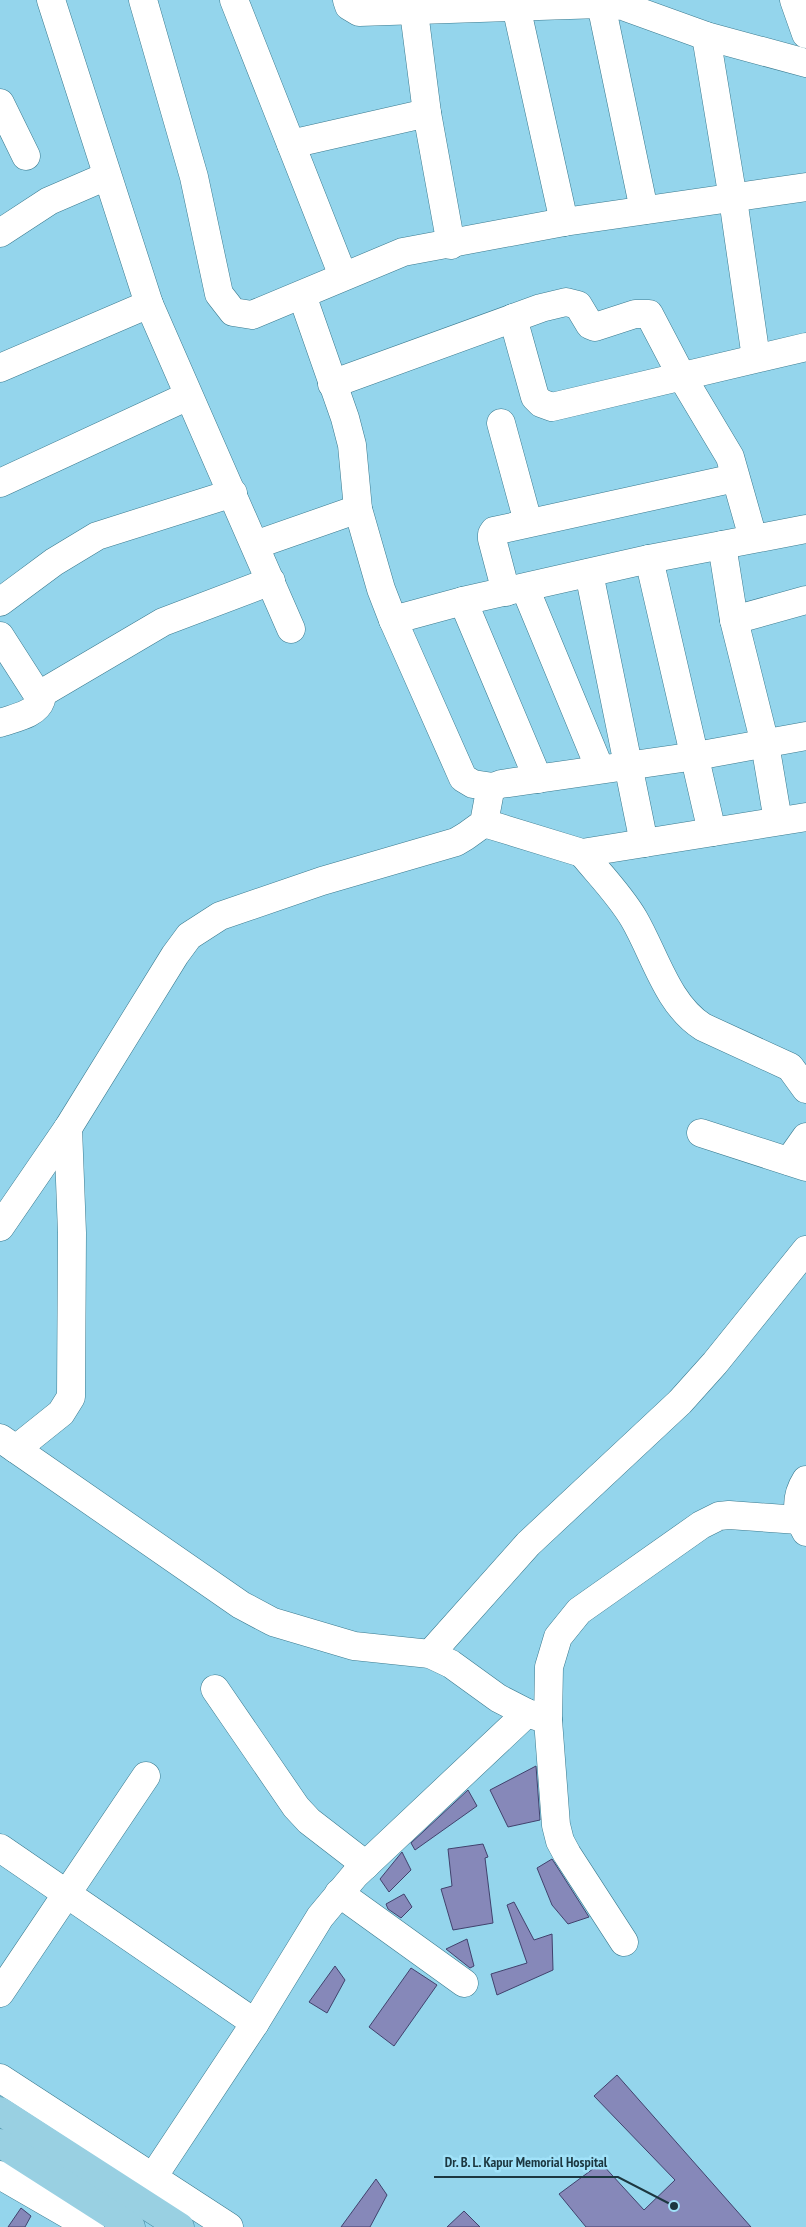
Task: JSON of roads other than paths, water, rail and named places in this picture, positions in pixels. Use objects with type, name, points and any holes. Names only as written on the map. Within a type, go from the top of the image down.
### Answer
[{"type":"main road","points":[[0,2111],[180,2227]]},
{"type":"main road","points":[[0,2143],[130,2227]]},
{"type":"street","points":[[51,0],[149,304],[292,629]]},
{"type":"street","points":[[142,0],[194,177],[219,294],[232,312],[252,315],[404,252],[451,245],[564,222],[806,187]]},
{"type":"street","points":[[234,0],[343,276]]},
{"type":"street","points":[[347,0],[349,6],[359,12],[414,12],[516,6],[601,4],[623,6],[706,36],[806,63]]},
{"type":"street","points":[[794,0],[806,34]]},
{"type":"street","points":[[601,4],[644,210]]},
{"type":"street","points":[[516,6],[564,222]]},
{"type":"street","points":[[414,12],[427,113],[451,245]]},
{"type":"street","points":[[706,36],[733,199],[756,358]]},
{"type":"street","points":[[0,103],[26,156]]},
{"type":"street","points":[[291,144],[427,113]]},
{"type":"street","points":[[0,232],[49,201],[107,176]]},
{"type":"street","points":[[302,295],[352,445],[358,509],[381,589],[463,778],[473,784],[493,787],[600,769],[696,756],[806,736]]},
{"type":"street","points":[[332,384],[514,318],[566,302],[578,305],[590,325],[595,327],[635,314],[649,314],[682,376],[724,446],[753,538]]},
{"type":"street","points":[[0,368],[149,304]]},
{"type":"street","points":[[514,318],[533,391],[541,403],[552,407],[806,347]]},
{"type":"street","points":[[0,483],[188,396]]},
{"type":"street","points":[[501,423],[528,522]]},
{"type":"street","points":[[600,769],[516,590],[492,534],[499,528],[734,478]]},
{"type":"street","points":[[0,602],[62,556],[97,536],[233,493]]},
{"type":"street","points":[[256,545],[358,509]]},
{"type":"street","points":[[393,620],[463,601],[649,559],[753,538],[806,530]]},
{"type":"street","points":[[722,544],[734,620],[765,744],[778,821]]},
{"type":"street","points":[[649,559],[712,832]]},
{"type":"street","points":[[589,573],[644,843]]},
{"type":"street","points":[[39,695],[163,622],[271,581]]},
{"type":"street","points":[[734,620],[806,600]]},
{"type":"street","points":[[463,601],[538,779]]},
{"type":"street","points":[[0,636],[41,700],[39,706],[28,713],[0,723]]},
{"type":"street","points":[[0,1227],[68,1128],[175,955],[189,936],[220,916],[322,881],[456,842],[478,829],[484,823],[489,796],[493,787]]},
{"type":"street","points":[[484,823],[582,854],[806,817]]},
{"type":"street","points":[[582,854],[633,918],[674,996],[692,1020],[703,1027],[790,1067],[806,1089]]},
{"type":"street","points":[[68,1128],[72,1233],[71,1397],[61,1413],[8,1444],[241,1605],[272,1622],[354,1646],[430,1654],[451,1664],[498,1698],[537,1717]]},
{"type":"street","points":[[701,1133],[797,1164],[806,1137]]},
{"type":"street","points":[[430,1654],[528,1544],[680,1402],[715,1363],[806,1250]]},
{"type":"street","points":[[624,1942],[560,1841],[537,1717],[552,1652],[558,1637],[579,1611],[701,1525],[719,1516],[729,1515],[802,1526],[798,1500],[806,1480]]},
{"type":"street","points":[[215,1689],[296,1807],[309,1821],[366,1865]]},
{"type":"street","points":[[153,2177],[255,2023],[320,1917],[339,1893],[366,1865],[537,1717]]},
{"type":"street","points":[[0,1993],[146,1776]]},
{"type":"street","points":[[0,1848],[255,2023]]},
{"type":"street","points":[[339,1893],[464,1983]]},
{"type":"street","points":[[0,2078],[229,2227]]},
{"type":"street","points":[[0,2175],[90,2227]]},
{"type":"place","name":"Dr. B. L. Kapur Memorial Hospital","points":[[674,2206]]}]
